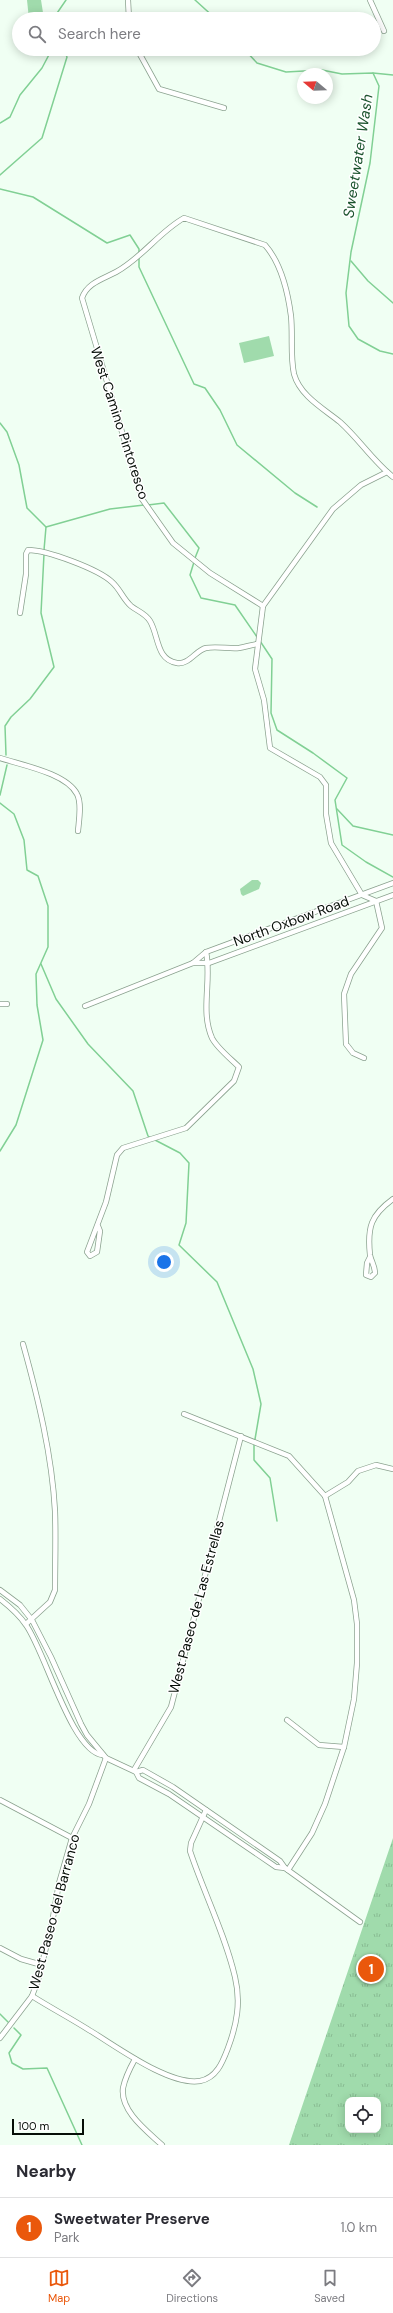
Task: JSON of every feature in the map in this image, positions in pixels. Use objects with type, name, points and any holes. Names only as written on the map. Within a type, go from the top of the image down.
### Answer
[{"type":"street","points":[[128,0],[129,12]]},
{"type":"street","points":[[370,0],[375,12]]},
{"type":"street","points":[[381,24],[384,31]]},
{"type":"street","points":[[142,56],[159,89],[224,108]]},
{"type":"street","name":"West Camino Pintoresco","points":[[263,606],[210,573],[173,543],[142,499],[82,298],[84,292],[93,284],[135,260],[172,225],[184,218],[259,242],[274,255],[291,316],[294,375],[303,391],[319,407],[340,422],[387,472]]},
{"type":"street","points":[[364,1058],[353,1053],[346,1044],[344,994],[351,974],[382,928],[376,901],[362,895],[331,843],[326,814],[326,785],[320,777],[270,748],[264,700],[255,669],[263,606],[334,509],[361,486],[387,472],[393,477]]},
{"type":"street","points":[[20,613],[26,574],[26,554],[28,550],[39,550],[49,552],[104,576],[112,582],[131,606],[149,619],[157,634],[161,652],[168,660],[179,664],[205,648],[240,648],[257,644]]},
{"type":"street","points":[[0,758],[62,779],[77,794],[80,815],[78,831]]},
{"type":"street","name":"North Oxbow Road","points":[[193,963],[206,952],[393,883]]},
{"type":"street","name":"North Oxbow Road","points":[[85,1006],[193,963],[209,962],[393,894]]},
{"type":"street","points":[[98,1226],[100,1231],[97,1252],[90,1256],[87,1252],[89,1243],[98,1226],[110,1187],[117,1155],[123,1148],[186,1128],[234,1081],[238,1073],[239,1067],[212,1038],[206,1013],[209,962],[206,952]]},
{"type":"street","points":[[0,1004],[7,1004]]},
{"type":"street","points":[[370,1257],[371,1222],[375,1214],[393,1199]]},
{"type":"street","points":[[23,1344],[36,1393],[51,1473],[55,1513],[55,1590],[50,1602],[26,1624]]},
{"type":"street","points":[[184,1414],[289,1456],[325,1496],[354,1600],[357,1624],[357,1663],[354,1699],[344,1747],[325,1804],[312,1833],[287,1869]]},
{"type":"street","name":"West Paseo de Las Estrellas","points":[[135,1771],[170,1707],[241,1436]]},
{"type":"street","points":[[325,1496],[348,1482],[358,1471],[376,1465],[393,1469]]},
{"type":"street","points":[[0,1590],[20,1605],[32,1620],[51,1656],[81,1724],[104,1756]]},
{"type":"street","points":[[0,1599],[26,1624],[75,1731],[87,1748],[96,1755],[104,1756],[135,1771],[140,1778],[169,1794],[276,1867],[287,1869]]},
{"type":"street","points":[[287,1720],[319,1745],[344,1747]]},
{"type":"street","name":"West Paseo del Barranco","points":[[0,2038],[32,1996],[42,1965],[59,1883],[72,1838],[89,1804],[104,1756]]},
{"type":"street","points":[[135,1771],[144,1770],[173,1787],[280,1861],[287,1869],[360,1922]]},
{"type":"street","points":[[0,1800],[72,1838]]},
{"type":"street","points":[[32,1996],[134,2058],[175,2078],[191,2081],[202,2080],[214,2074],[223,2061],[236,2026],[238,2001],[235,1976],[190,1851],[191,1843],[206,1810]]},
{"type":"street","points":[[0,1948],[21,1959],[42,1965]]},
{"type":"street","points":[[134,2058],[123,2087],[123,2096],[134,2117],[162,2145]]},
{"type":"green space","points":[[27,0],[41,0],[43,12],[28,12]]},
{"type":"green space","points":[[269,336],[274,356],[244,363],[239,343]]},
{"type":"green space","points":[[252,880],[258,880],[261,883],[259,889],[243,896],[240,889]]},
{"type":"green space","points":[[393,1838],[393,2145],[289,2145]]},
{"type":"waterway","points":[[58,12],[66,0]]},
{"type":"waterway","name":"Sweetwater Wash","points":[[195,0],[208,12]]},
{"type":"waterway","points":[[0,123],[10,117],[20,95],[42,68],[48,56]]},
{"type":"waterway","points":[[0,175],[42,138],[66,56]]},
{"type":"waterway","name":"Sweetwater Wash","points":[[250,56],[257,63],[286,72],[322,70],[342,74],[373,73],[379,86],[370,163],[351,252],[346,293],[349,326],[358,339],[380,351],[393,354]]},
{"type":"waterway","points":[[373,73],[393,75]]},
{"type":"waterway","points":[[0,189],[33,197],[107,243],[130,235],[139,249],[139,253]]},
{"type":"waterway","points":[[139,257],[139,267],[194,384],[205,388],[220,410],[237,445],[295,493],[317,507]]},
{"type":"waterway","points":[[351,261],[368,281],[393,303]]},
{"type":"waterway","points":[[0,423],[7,432],[19,465],[27,508],[46,527],[44,550]]},
{"type":"waterway","points":[[148,505],[164,503],[199,548],[195,558]]},
{"type":"waterway","points":[[46,527],[110,509],[144,505]]},
{"type":"waterway","points":[[6,755],[5,726],[11,717],[30,699],[54,667],[41,613],[44,554]]},
{"type":"waterway","points":[[194,562],[190,575],[201,598],[235,605],[257,637]]},
{"type":"waterway","points":[[260,641],[272,659],[271,713],[277,730],[313,753],[347,778],[335,800],[342,845],[366,862],[393,877]]},
{"type":"waterway","points":[[0,795],[7,765]]},
{"type":"waterway","points":[[0,803],[14,814],[24,840],[27,870],[38,876],[48,906],[48,947],[36,974],[37,1005],[43,1040],[16,1125],[0,1151]]},
{"type":"waterway","points":[[337,809],[353,826],[393,835]]},
{"type":"waterway","points":[[41,964],[56,999],[88,1044],[133,1091],[148,1136],[151,1138]]},
{"type":"waterway","points":[[155,1140],[180,1153],[189,1163],[186,1223],[179,1245],[217,1282],[253,1369],[261,1404],[254,1445],[254,1460],[270,1478],[277,1521]]},
{"type":"waterway","points":[[0,2014],[8,2022]]},
{"type":"waterway","points":[[14,2028],[21,2035],[9,2053],[12,2063],[23,2069],[47,2068],[82,2145]]},
{"type":"place","name":"Sweetwater Preserve","points":[[371,1969]]}]
